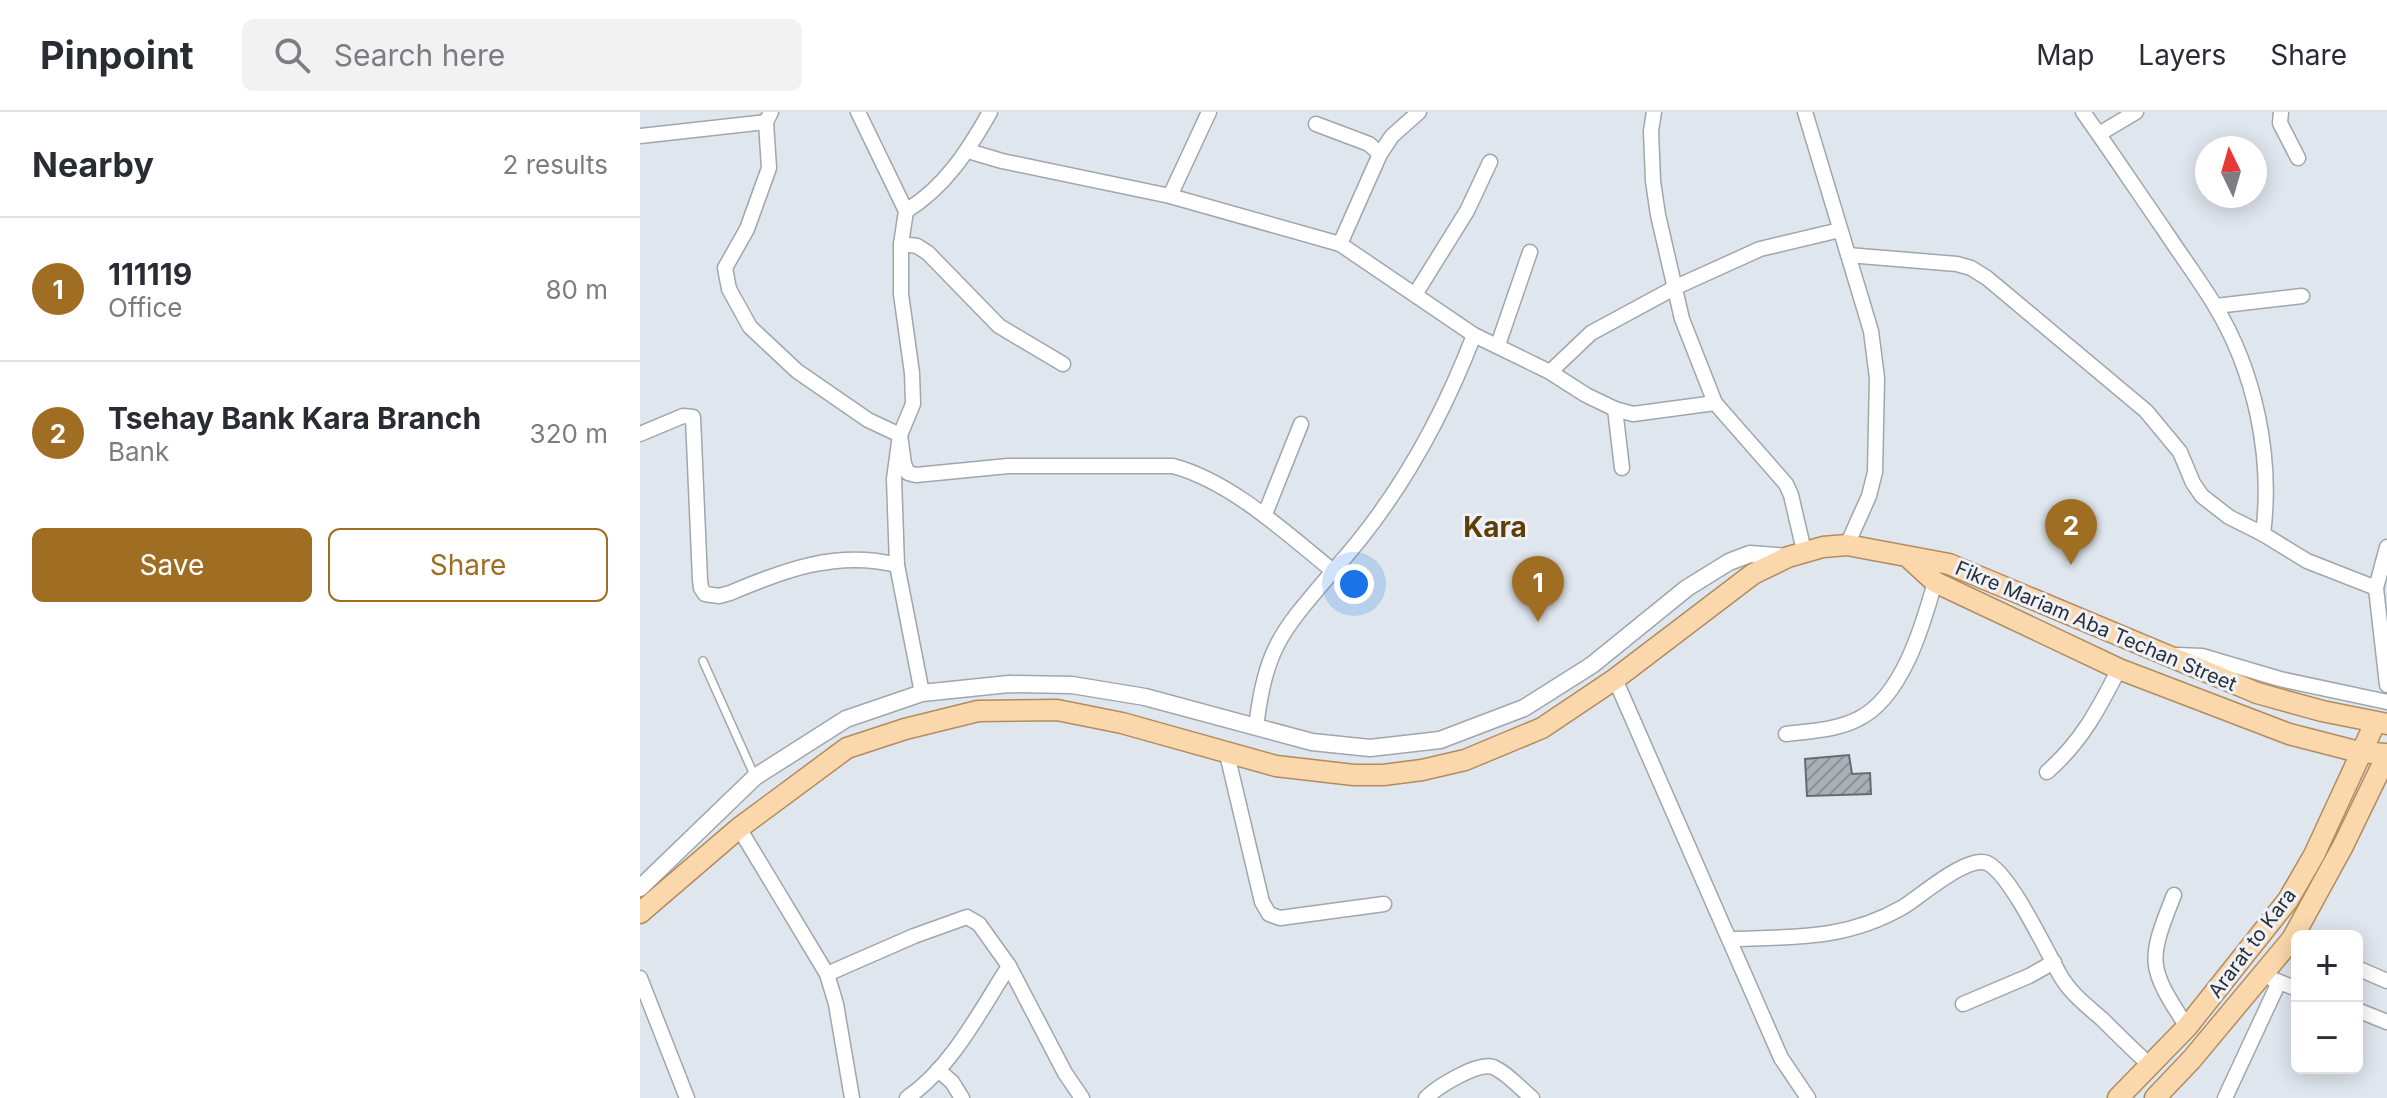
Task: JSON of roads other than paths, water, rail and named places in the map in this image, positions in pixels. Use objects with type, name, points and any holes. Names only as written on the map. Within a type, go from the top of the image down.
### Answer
[{"type":"main road","name":"Fikre Mariam Aba Techan Street","points":[[640,913],[739,828],[847,748],[905,729],[978,711],[1057,710],[1122,723],[1276,766],[1354,775],[1422,770],[1465,760],[1542,728],[1615,679],[1753,574],[1796,554],[1847,545],[1949,564],[2257,693],[2381,723]]},
{"type":"main road","name":"Fikre Mariam Aba Techan Street","points":[[1910,559],[1935,582],[2119,669],[2289,734],[2359,752],[2387,754]]},
{"type":"main road","name":"Ararat to Kara","points":[[2118,1098],[2187,1027],[2288,900],[2325,832],[2359,752],[2381,723]]},
{"type":"main road","name":"Ararat to Kara","points":[[2300,930],[2387,754]]},
{"type":"main road","name":"Ararat to Kara","points":[[2155,1098],[2272,979],[2291,947]]},
{"type":"street","points":[[858,112],[906,211],[901,244],[901,294],[913,404],[900,435],[894,479],[897,565],[922,693]]},
{"type":"street","points":[[906,211],[938,188],[968,151],[990,112]]},
{"type":"street","points":[[1170,196],[1209,112]]},
{"type":"street","points":[[1340,244],[1380,154],[1392,136],[1419,112]]},
{"type":"street","points":[[640,888],[755,777],[846,719],[922,693],[1009,684],[1072,685],[1145,697],[1312,742],[1370,748],[1440,740],[1524,708],[1592,665],[1687,588],[1729,562],[1750,554],[1796,554],[1791,495],[1786,484],[1715,403],[1682,319],[1653,181],[1651,131],[1654,112]]},
{"type":"street","points":[[1805,112],[1871,331],[1877,378],[1875,472],[1869,496],[1847,545]]},
{"type":"street","points":[[2083,112],[2216,306],[2252,389],[2260,426],[2266,485],[2263,534]]},
{"type":"street","points":[[2099,134],[2136,112]]},
{"type":"street","points":[[2281,112],[2280,123],[2298,158]]},
{"type":"street","points":[[640,136],[769,117],[769,168],[747,229],[725,268],[729,289],[750,327],[797,371],[868,420],[900,435]]},
{"type":"street","points":[[1316,124],[1369,144],[1380,154]]},
{"type":"street","points":[[968,151],[1170,196],[1340,244],[1474,335],[1550,372],[1615,409],[1633,414],[1715,403]]},
{"type":"street","points":[[1416,293],[1467,211],[1490,162]]},
{"type":"street","points":[[1550,372],[1591,333],[1676,287],[1760,249],[1840,230]]},
{"type":"street","points":[[901,244],[917,246],[928,253],[999,326],[1063,364]]},
{"type":"street","points":[[1498,345],[1530,252]]},
{"type":"street","points":[[1848,255],[1957,264],[1987,278],[2146,411],[2180,452],[2202,496],[2229,517],[2307,561],[2376,588]]},
{"type":"street","points":[[2216,306],[2302,296]]},
{"type":"street","points":[[1256,727],[1268,662],[1277,641],[1382,511],[1454,385],[1474,335]]},
{"type":"street","points":[[1615,409],[1622,468]]},
{"type":"street","points":[[640,434],[683,416],[693,417],[700,580],[705,594],[719,596],[730,593],[806,564],[857,559],[897,565]]},
{"type":"street","points":[[1265,514],[1301,424]]},
{"type":"street","points":[[900,435],[904,464],[908,473],[916,475],[1008,466],[1173,466],[1196,472],[1265,514],[1333,571]]},
{"type":"street","points":[[2387,547],[2376,588],[2387,685]]},
{"type":"street","points":[[1786,734],[1842,725],[1861,718],[1877,706],[1898,677],[1918,639],[1935,582]]},
{"type":"street","points":[[2159,653],[2202,656],[2280,679],[2387,702]]},
{"type":"street","points":[[2047,772],[2078,742],[2119,669]]},
{"type":"street","points":[[1615,679],[1781,1058],[1808,1098]]},
{"type":"street","points":[[1226,750],[1262,902],[1269,914],[1280,918],[1384,904]]},
{"type":"street","points":[[739,828],[827,974],[836,1004],[852,1098]]},
{"type":"street","points":[[1731,939],[1831,935],[1904,906],[1970,863],[1986,862],[1996,869],[2026,911],[2072,992],[2151,1066]]},
{"type":"street","points":[[2174,895],[2158,939],[2154,967],[2161,986],[2187,1027]]},
{"type":"street","points":[[827,974],[967,917],[979,924],[1009,966],[1065,1073],[1082,1098]]},
{"type":"street","points":[[1963,1004],[2054,962]]},
{"type":"street","points":[[907,1098],[938,1070],[1009,966]]},
{"type":"street","points":[[2363,971],[2387,981]]},
{"type":"street","points":[[640,978],[687,1098]]},
{"type":"street","points":[[2225,1098],[2272,979],[2291,987]]},
{"type":"street","points":[[2363,1012],[2387,1022]]},
{"type":"street","points":[[1426,1098],[1438,1087],[1482,1066],[1493,1067],[1532,1098]]},
{"type":"street","points":[[938,1070],[952,1082],[962,1098]]},
{"type":"lane","points":[[703,661],[755,777]]},
{"type":"place","name":"Tsehay Bank Kara Branch","points":[[2071,565]]},
{"type":"place","name":"111119","points":[[1538,622]]},
{"type":"district","name":"Kara","points":[[1495,527]]}]
